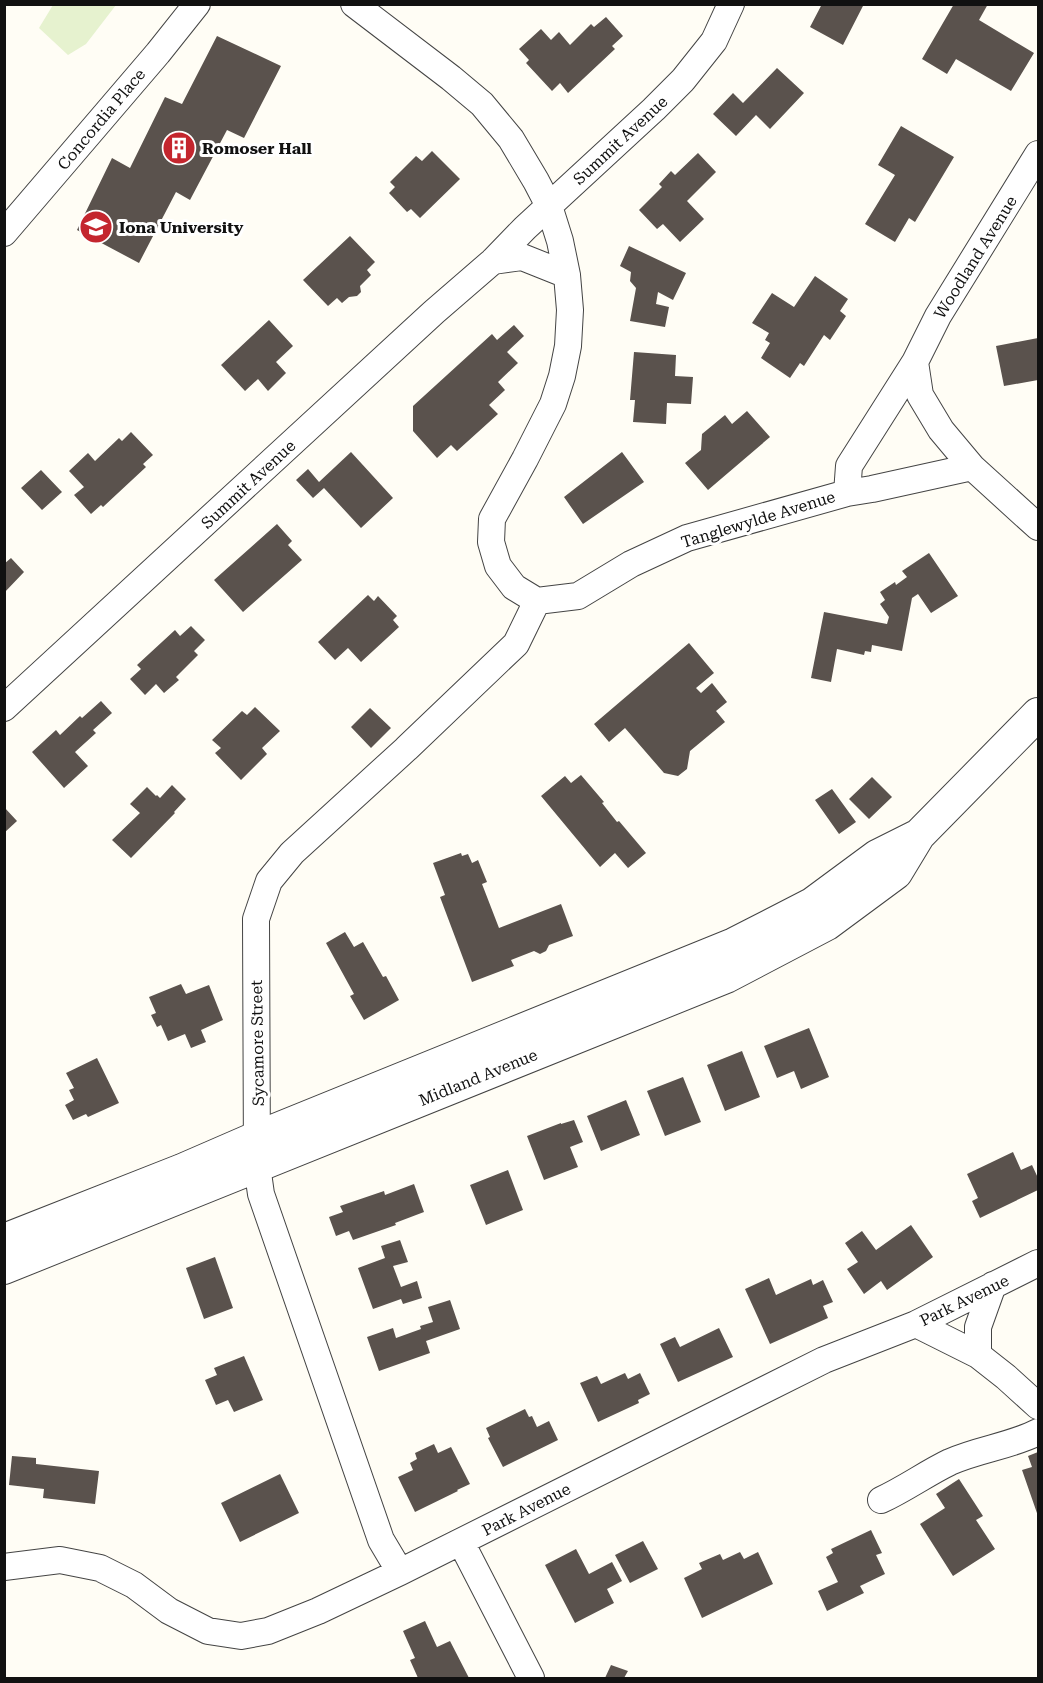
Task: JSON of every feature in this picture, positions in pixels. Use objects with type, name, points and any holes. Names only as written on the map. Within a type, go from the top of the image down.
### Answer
[{"type":"street","name":"Concordia Place","points":[[4,233],[197,4]]},
{"type":"street","points":[[354,4],[482,104],[511,139],[536,181],[549,206],[560,241],[567,275],[570,310],[568,346],[562,376],[553,404],[492,519],[491,542],[498,566],[514,587],[537,601]]},
{"type":"street","name":"Summit Avenue","points":[[4,708],[425,320],[493,261],[654,109],[683,80],[714,41],[731,4]]},
{"type":"street","name":"Woodland Avenue","points":[[847,493],[849,466],[915,362],[938,316],[1038,154]]},
{"type":"street","points":[[493,261],[522,257],[567,275]]},
{"type":"street","points":[[915,362],[920,395],[941,430],[972,467],[1038,527]]},
{"type":"street","name":"Tanglewylde Avenue","points":[[537,601],[578,596],[631,564],[687,538],[847,493],[972,467]]},
{"type":"street","name":"Sycamore Street","points":[[400,1572],[381,1540],[261,1194],[257,1151],[256,919],[269,881],[292,853],[516,644],[537,601]]},
{"type":"street","name":"Midland Avenue","points":[[4,1268],[257,1151],[734,944],[812,903],[877,856],[919,835],[1038,714]]},
{"type":"street","name":"Midland Avenue","points":[[4,1240],[182,1170],[257,1151]]},
{"type":"street","name":"Park Avenue","points":[[4,1568],[60,1560],[100,1568],[134,1585],[169,1611],[208,1632],[241,1636],[268,1631],[318,1611],[400,1572],[824,1360],[916,1324],[1038,1263]]},
{"type":"street","points":[[978,1355],[978,1327],[993,1285]]},
{"type":"street","points":[[916,1324],[978,1355],[1038,1406]]},
{"type":"street","points":[[881,1500],[950,1463],[1038,1432]]},
{"type":"street","points":[[461,1542],[531,1678]]},
{"type":"green space","points":[[53,5],[116,5],[86,44],[68,55],[39,28]]},
{"type":"building","points":[[822,4],[864,4],[843,45],[810,27]]},
{"type":"building","points":[[954,4],[988,4],[979,20],[1034,53],[1011,91],[956,59],[947,74],[922,59]]},
{"type":"building","points":[[606,17],[623,36],[612,46],[615,49],[568,93],[560,83],[552,91],[526,63],[529,60],[519,49],[541,29],[551,40],[559,32],[570,45],[591,24],[594,27]]},
{"type":"building","name":"Romoser Hall","points":[[217,36],[281,66],[244,138],[227,130],[190,200],[176,192],[139,263],[77,230],[112,158],[130,168],[165,97],[182,104]]},
{"type":"building","points":[[777,68],[804,93],[770,129],[756,115],[736,136],[713,114],[733,93],[743,103]]},
{"type":"building","points":[[901,126],[954,157],[915,222],[909,218],[895,242],[865,224],[895,175],[878,165]]},
{"type":"building","points":[[432,151],[460,179],[420,218],[411,209],[407,212],[389,193],[395,187],[390,182],[416,156],[422,161]]},
{"type":"building","points":[[698,153],[716,172],[687,201],[704,219],[680,242],[663,224],[657,229],[639,210],[662,187],[659,184],[671,171],[675,175]]},
{"type":"building","points":[[350,236],[375,262],[367,270],[371,275],[360,286],[361,292],[357,296],[349,297],[342,303],[337,298],[328,306],[303,280]]},
{"type":"building","points":[[629,246],[686,273],[673,300],[658,292],[656,304],[669,307],[665,327],[630,321],[636,288],[630,281],[631,272],[620,266]]},
{"type":"building","points":[[815,276],[848,299],[840,311],[846,316],[830,340],[824,335],[804,366],[800,363],[790,378],[761,358],[770,343],[765,340],[769,333],[752,323],[772,293],[794,307]]},
{"type":"building","points":[[269,320],[293,346],[276,362],[286,373],[268,391],[258,379],[245,391],[221,365]]},
{"type":"building","points":[[514,325],[524,336],[507,352],[518,363],[498,382],[505,390],[489,405],[498,414],[457,451],[451,445],[437,458],[413,431],[413,406],[492,334],[497,340]]},
{"type":"building","points":[[1038,338],[1038,380],[1004,386],[996,346]]},
{"type":"building","points":[[634,352],[676,355],[675,376],[693,377],[691,404],[667,403],[666,424],[633,422],[635,400],[630,400]]},
{"type":"building","points":[[747,411],[770,437],[708,490],[685,463],[701,450],[702,434],[725,415],[732,424]]},
{"type":"building","points":[[131,432],[153,455],[143,464],[146,467],[103,507],[101,505],[91,514],[74,495],[84,487],[69,471],[88,453],[95,461],[119,438],[122,441]]},
{"type":"building","points":[[351,452],[393,498],[361,528],[324,488],[313,498],[296,480],[308,469],[319,482]]},
{"type":"building","points":[[622,452],[644,482],[583,524],[564,497]]},
{"type":"building","points":[[41,470],[62,492],[42,510],[21,488]]},
{"type":"building","points":[[277,524],[292,541],[288,545],[302,560],[243,612],[214,580]]},
{"type":"building","points":[[929,553],[958,596],[931,613],[918,594],[912,598],[902,651],[872,645],[871,652],[865,651],[864,655],[837,649],[831,682],[811,678],[824,612],[887,624],[889,617],[880,604],[885,600],[880,592],[907,577],[902,571]]},
{"type":"building","points":[[11,558],[24,572],[4,593],[4,564]]},
{"type":"building","points":[[368,595],[374,601],[378,596],[397,616],[393,620],[399,627],[361,662],[348,648],[335,660],[318,642]]},
{"type":"building","points":[[191,626],[205,640],[194,651],[198,655],[176,677],[179,680],[164,693],[156,684],[145,695],[130,679],[141,669],[137,665],[175,630],[180,636]]},
{"type":"building","points":[[689,643],[714,673],[696,688],[701,693],[712,683],[727,702],[716,711],[725,722],[690,751],[687,769],[678,776],[664,773],[625,728],[609,742],[594,724]]},
{"type":"building","points":[[101,701],[112,713],[93,730],[96,733],[75,752],[88,766],[64,788],[32,752],[56,730],[60,735],[80,716],[82,718]]},
{"type":"building","points":[[255,707],[280,731],[262,748],[267,754],[241,780],[215,753],[221,748],[212,740],[242,711],[247,715]]},
{"type":"building","points":[[370,708],[391,728],[371,748],[351,727]]},
{"type":"building","points":[[581,775],[604,802],[602,803],[617,822],[619,821],[646,853],[628,868],[615,853],[600,867],[541,796],[565,776],[571,783]]},
{"type":"building","points":[[872,777],[892,797],[869,819],[849,799]]},
{"type":"building","points":[[172,785],[186,799],[131,858],[112,840],[140,813],[130,804],[147,787],[160,798]]},
{"type":"building","points":[[832,789],[856,822],[839,834],[815,800]]},
{"type":"building","points":[[4,807],[17,821],[4,833]]},
{"type":"building","points":[[461,853],[462,856],[468,854],[472,863],[478,860],[487,882],[482,884],[499,928],[561,904],[573,936],[549,945],[546,951],[540,954],[534,951],[511,960],[514,966],[472,982],[440,897],[445,895],[433,863]]},
{"type":"building","points":[[345,932],[354,947],[363,942],[399,1000],[364,1020],[350,996],[354,994],[326,943]]},
{"type":"building","points":[[181,984],[186,994],[209,985],[223,1020],[201,1030],[206,1042],[191,1048],[185,1034],[168,1041],[161,1025],[157,1027],[151,1015],[156,1013],[149,997]]},
{"type":"building","points":[[809,1028],[829,1077],[801,1089],[794,1071],[777,1078],[764,1046]]},
{"type":"building","points":[[742,1051],[760,1097],[725,1111],[707,1065]]},
{"type":"building","points":[[97,1058],[119,1103],[88,1117],[86,1114],[73,1120],[65,1105],[74,1100],[69,1090],[74,1088],[66,1073]]},
{"type":"building","points":[[683,1077],[701,1122],[665,1136],[647,1091]]},
{"type":"building","points":[[626,1100],[640,1135],[601,1151],[587,1116]]},
{"type":"building","points":[[574,1120],[583,1142],[570,1147],[578,1167],[544,1180],[527,1136]]},
{"type":"building","points":[[1013,1152],[1021,1170],[1032,1165],[1038,1178],[1038,1190],[980,1218],[972,1201],[978,1198],[967,1174]]},
{"type":"building","points":[[508,1170],[523,1210],[486,1225],[470,1185]]},
{"type":"building","points":[[414,1184],[424,1212],[395,1223],[396,1225],[353,1240],[349,1231],[336,1236],[329,1217],[343,1212],[340,1206],[384,1191],[385,1195]]},
{"type":"building","points":[[911,1225],[933,1257],[887,1290],[881,1281],[864,1294],[847,1269],[858,1262],[845,1243],[862,1231],[876,1250]]},
{"type":"building","points":[[400,1240],[408,1262],[393,1266],[401,1287],[417,1281],[422,1298],[403,1304],[401,1299],[373,1309],[358,1268],[385,1258],[381,1246]]},
{"type":"building","points":[[215,1257],[233,1308],[204,1319],[186,1268]]},
{"type":"building","points":[[769,1278],[776,1295],[811,1279],[813,1285],[823,1280],[833,1302],[823,1306],[828,1318],[770,1344],[745,1289]]},
{"type":"building","points":[[450,1300],[460,1329],[426,1341],[430,1353],[379,1371],[367,1337],[393,1328],[396,1338],[421,1329],[420,1326],[433,1322],[428,1307]]},
{"type":"building","points":[[719,1328],[733,1357],[678,1382],[660,1344],[675,1337],[680,1347]]},
{"type":"building","points":[[244,1356],[263,1400],[234,1412],[228,1400],[216,1405],[205,1380],[217,1375],[214,1368]]},
{"type":"building","points":[[625,1373],[628,1379],[640,1373],[650,1394],[638,1400],[639,1403],[598,1422],[580,1383],[597,1376],[601,1384]]},
{"type":"building","points":[[525,1409],[529,1417],[532,1416],[537,1427],[549,1421],[558,1440],[503,1467],[488,1438],[490,1437],[486,1428]]},
{"type":"building","points":[[434,1444],[438,1453],[451,1447],[470,1484],[415,1512],[398,1477],[413,1470],[410,1463],[417,1459],[415,1453]]},
{"type":"building","points":[[1038,1452],[1038,1516],[1022,1470],[1032,1467],[1028,1456]]},
{"type":"building","points":[[12,1456],[36,1458],[36,1464],[99,1471],[95,1504],[43,1498],[44,1489],[9,1485]]},
{"type":"building","points":[[280,1474],[299,1513],[240,1542],[221,1503]]},
{"type":"building","points":[[959,1479],[983,1516],[976,1520],[995,1549],[953,1576],[920,1524],[945,1508],[936,1494]]},
{"type":"building","points":[[871,1530],[882,1553],[876,1555],[885,1574],[860,1586],[864,1593],[827,1611],[818,1591],[838,1582],[826,1557],[833,1553],[831,1549]]},
{"type":"building","points":[[643,1541],[658,1569],[630,1583],[615,1555]]},
{"type":"building","points":[[576,1549],[589,1574],[612,1562],[622,1581],[607,1589],[614,1603],[575,1623],[545,1565]]},
{"type":"building","points":[[740,1552],[744,1559],[758,1552],[773,1584],[702,1618],[684,1578],[702,1569],[699,1563],[720,1554],[723,1560]]},
{"type":"building","points":[[425,1621],[437,1647],[450,1641],[469,1678],[418,1678],[410,1660],[415,1658],[403,1631]]},
{"type":"building","points":[[611,1665],[628,1671],[624,1678],[605,1678]]},
{"type":"place","name":"Romoser Hall","points":[[179,148]]},
{"type":"place","name":"Iona University","points":[[96,227]]}]
